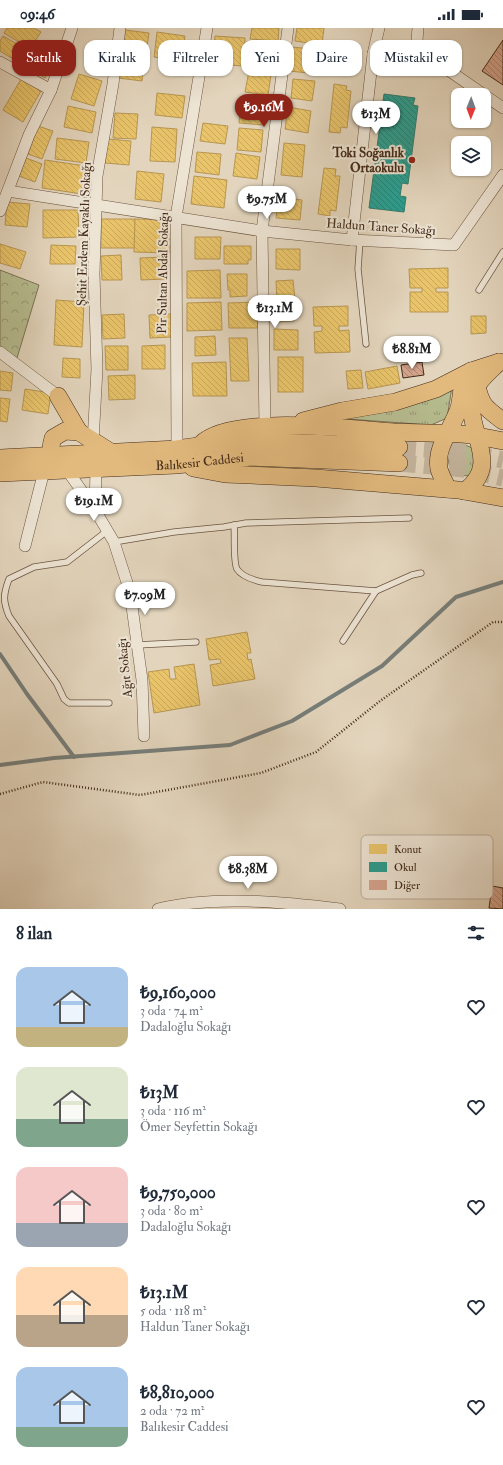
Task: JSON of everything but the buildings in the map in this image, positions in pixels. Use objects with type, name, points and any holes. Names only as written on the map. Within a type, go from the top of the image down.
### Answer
[{"type":"main road","points":[[448,489],[439,470],[438,460],[442,444],[453,424],[460,403],[463,382],[474,378]]},
{"type":"main road","points":[[289,425],[342,411],[395,402],[436,388],[474,378]]},
{"type":"main road","points":[[474,378],[480,398],[485,407],[503,421]]},
{"type":"main road","points":[[466,491],[476,483],[486,464],[480,436],[472,414],[474,378]]},
{"type":"main road","points":[[58,396],[79,432],[109,451]]},
{"type":"main road","points":[[58,396],[57,424],[51,445],[51,455],[54,464],[67,470]]},
{"type":"main road","points":[[199,445],[205,439],[221,432],[240,428],[289,425],[408,433],[447,433],[480,436],[503,441]]},
{"type":"main road","points":[[54,438],[66,431],[79,432]]},
{"type":"main road","name":"Balıkesir Caddesi","points":[[0,458],[109,451],[176,457],[399,455],[305,443],[199,445],[176,457],[96,469],[0,473]]},
{"type":"main road","points":[[176,457],[225,474],[316,478],[448,489],[503,498]]},
{"type":"street","points":[[0,212],[30,135],[51,90],[72,28]]},
{"type":"street","name":"Şehit Erdem Kayaklı Sokağı","points":[[93,442],[96,369],[94,274],[97,176],[113,84],[120,28]]},
{"type":"street","name":"Pir Sultan Abdal Sokağı","points":[[176,457],[176,217],[207,28]]},
{"type":"street","points":[[265,426],[262,231],[288,28]]},
{"type":"street","points":[[377,40],[379,28]]},
{"type":"street","points":[[417,40],[418,28]]},
{"type":"street","points":[[0,62],[51,90]]},
{"type":"street","points":[[356,240],[372,76]]},
{"type":"street","points":[[457,76],[503,108]]},
{"type":"street","name":"Haldun Taner Sokağı","points":[[8,191],[262,231],[356,240],[454,245],[503,175]]},
{"type":"street","points":[[0,352],[58,396]]},
{"type":"street","points":[[95,510],[96,469]]},
{"type":"street","name":"Ağıt Sokağı","points":[[67,470],[95,510],[114,542],[130,592],[142,680],[144,736]]},
{"type":"street","points":[[25,546],[44,471]]},
{"type":"street","points":[[158,909],[177,904],[248,901],[340,909]]},
{"type":"lane","points":[[356,240],[366,344]]},
{"type":"lane","points":[[479,290],[503,252]]},
{"type":"lane","points":[[114,542],[174,532],[246,523],[409,518]]},
{"type":"lane","points":[[234,525],[235,558],[237,569],[244,576],[253,580],[262,582],[376,590],[412,575],[421,573]]},
{"type":"lane","points":[[107,531],[66,562],[34,567],[9,579],[4,598],[9,616],[57,684],[64,699],[69,703],[109,703]]},
{"type":"lane","points":[[343,641],[376,590]]},
{"type":"lane","points":[[137,645],[196,642]]},
{"type":"path","points":[[0,794],[43,782],[140,795],[261,773],[316,752],[380,701],[493,622],[503,622]]},
{"type":"green space","points":[[0,270],[39,285],[17,358],[0,346]]},
{"type":"green space","points":[[452,387],[447,418],[431,425],[347,419],[347,415]]},
{"type":"green space","points":[[465,445],[478,453],[470,475],[462,476],[455,473],[451,469],[449,457],[452,451],[457,447]]},
{"type":"waterway","points":[[0,765],[54,758],[230,745],[292,721],[382,666],[456,597],[503,582]]},
{"type":"waterway","points":[[0,654],[27,694],[74,757]]},
{"type":"tunnel","points":[[399,447],[467,452],[503,460]]},
{"type":"tunnel","points":[[399,463],[464,469],[503,478]]},
{"type":"place","name":"Toki Soğanlık Ortaokulu","points":[[412,160]]}]
